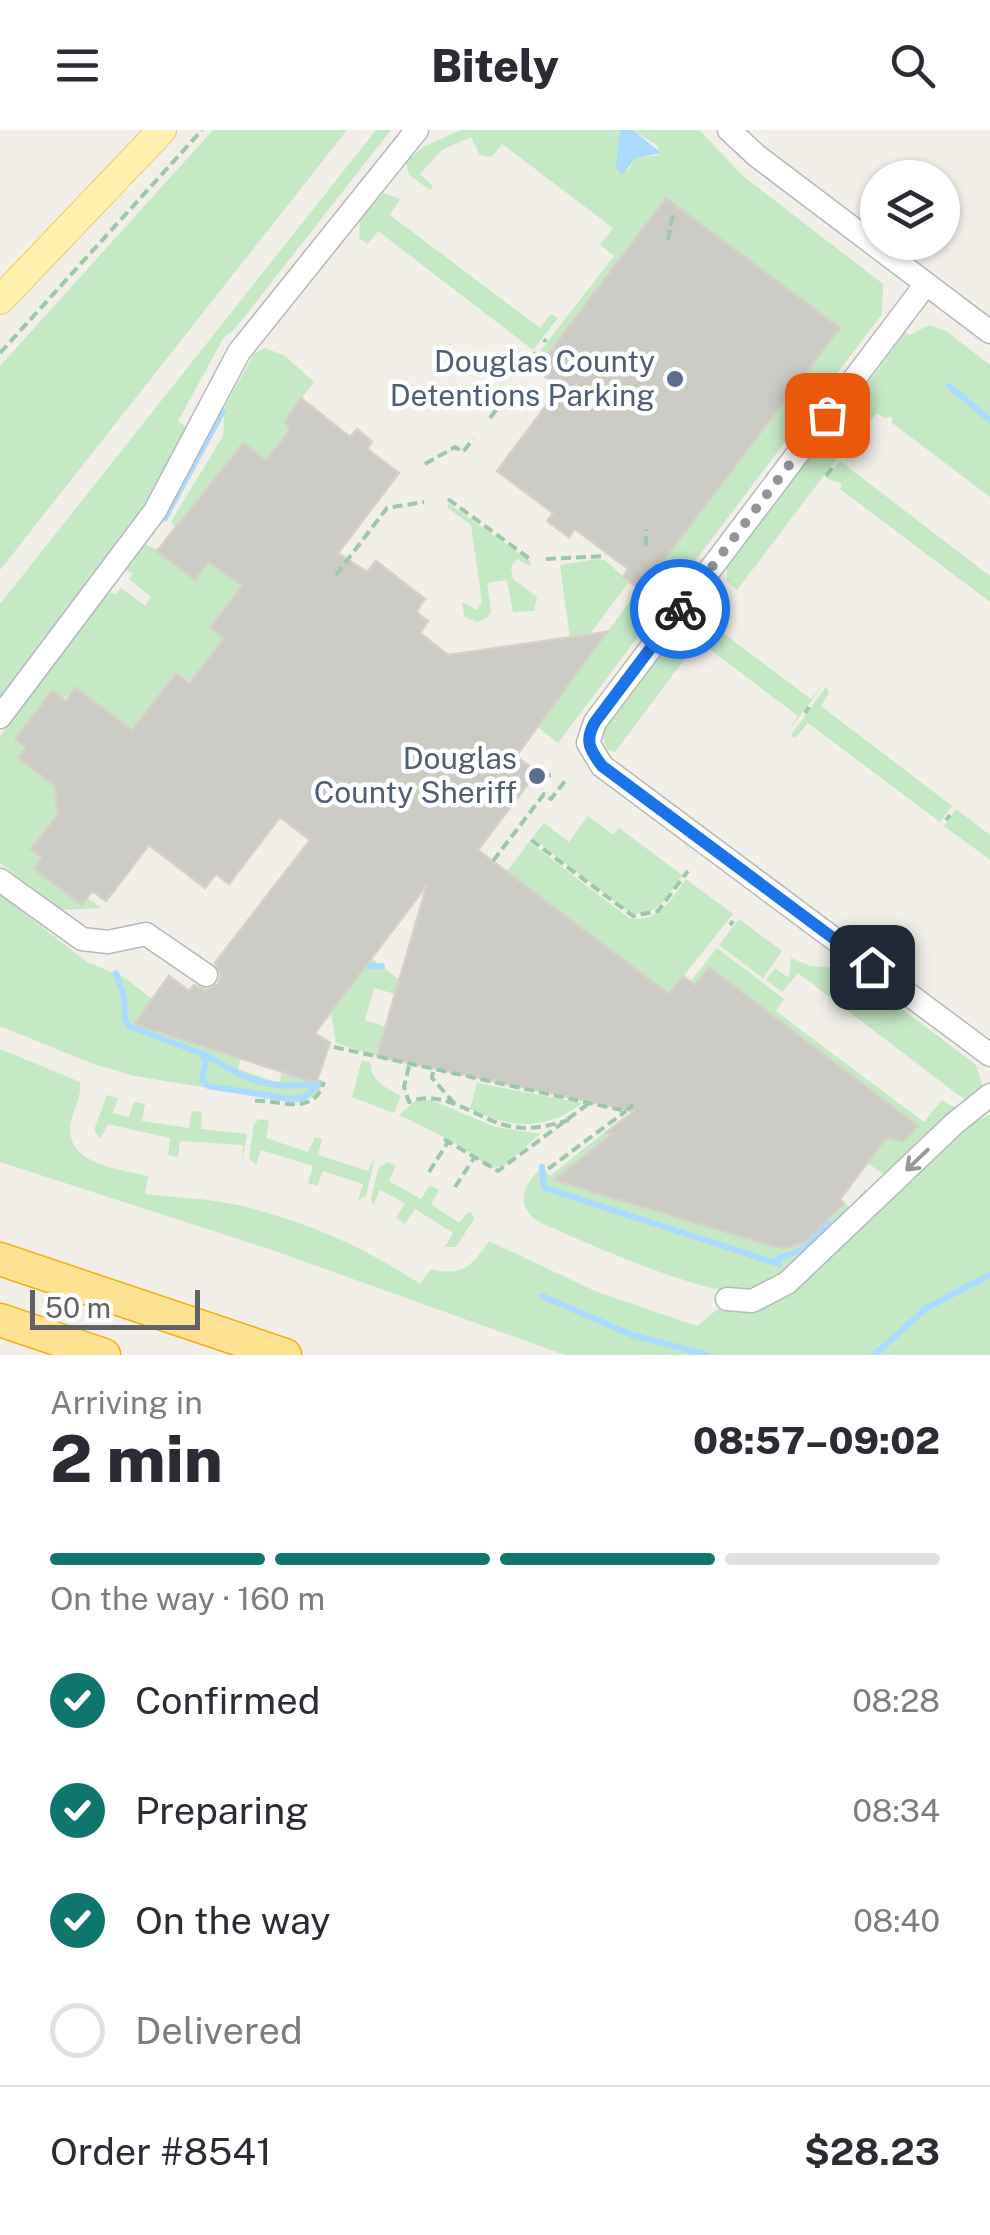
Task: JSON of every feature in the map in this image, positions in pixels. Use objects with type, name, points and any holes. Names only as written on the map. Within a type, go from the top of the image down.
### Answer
[{"type":"highway","points":[[0,1260],[286,1355]]},
{"type":"highway","points":[[0,1320],[104,1355]]},
{"type":"main road","points":[[0,300],[162,130]]},
{"type":"street","points":[[0,717],[155,510],[239,352],[417,131],[434,130]]},
{"type":"street","points":[[730,130],[757,156],[990,332]]},
{"type":"street","points":[[926,284],[595,722],[588,743],[602,766],[990,1054]]},
{"type":"street","points":[[0,880],[74,936],[108,942],[146,934],[206,975]]},
{"type":"street","points":[[728,1299],[752,1301],[787,1283],[990,1095]]},
{"type":"path","points":[[0,354],[202,130]]},
{"type":"path","points":[[668,240],[673,214]]},
{"type":"path","points":[[528,368],[536,352]]},
{"type":"path","points":[[490,418],[513,388]]},
{"type":"path","points":[[425,464],[455,447],[465,454],[473,439]]},
{"type":"path","points":[[826,476],[835,464]]},
{"type":"path","points":[[448,499],[530,558]]},
{"type":"path","points":[[336,575],[387,508],[424,502]]},
{"type":"path","points":[[646,529],[646,546]]},
{"type":"path","points":[[546,559],[606,556]]},
{"type":"path","points":[[704,638],[711,628]]},
{"type":"path","points":[[805,713],[810,707]]},
{"type":"path","points":[[493,861],[544,794],[550,799],[564,781]]},
{"type":"path","points":[[531,840],[633,916],[658,911],[688,871]]},
{"type":"path","points":[[873,927],[901,949]]},
{"type":"path","points":[[334,1048],[626,1111]]},
{"type":"path","points":[[409,1066],[404,1086],[409,1102],[441,1099],[493,1122],[519,1128],[568,1120]]},
{"type":"path","points":[[433,1072],[432,1078],[455,1105]]},
{"type":"path","points":[[256,1101],[304,1104],[320,1094],[324,1082]]},
{"type":"path","points":[[429,1172],[446,1140],[491,1170],[505,1169],[589,1104]]},
{"type":"path","points":[[548,1170],[633,1105]]},
{"type":"path","points":[[455,1187],[474,1158]]},
{"type":"green space","points":[[213,130],[347,130],[0,570],[0,366]]},
{"type":"green space","points":[[376,130],[391,130],[234,330],[224,337],[178,421],[187,427],[144,507],[0,698],[0,604]]},
{"type":"green space","points":[[461,130],[620,130],[627,172],[636,158],[658,155],[658,146],[633,130],[699,130],[743,176],[883,284],[882,314],[667,598],[648,580],[839,327],[666,198],[544,359],[538,354],[614,256],[600,245],[613,228],[502,144],[492,157],[480,155],[471,137],[442,150],[420,174],[433,186],[430,190],[409,175],[406,162],[423,147]]},
{"type":"green space","points":[[384,193],[400,199],[390,215],[540,328],[551,314],[558,318],[533,350],[378,231],[368,244],[359,238],[360,218]]},
{"type":"green space","points":[[929,325],[946,331],[990,365],[990,497],[891,422],[889,416],[886,419],[877,413],[865,426],[857,398],[905,332],[910,335]]},
{"type":"green space","points":[[264,348],[284,355],[314,382],[285,421],[291,432],[266,460],[243,444],[180,526],[175,527],[171,522],[223,436],[225,406],[254,354]]},
{"type":"green space","points":[[837,442],[847,445],[737,590],[727,581],[727,567],[815,451]]},
{"type":"green space","points":[[840,461],[990,576],[990,602],[840,489],[842,484],[826,478]]},
{"type":"green space","points":[[448,503],[530,561],[531,567],[517,559],[511,567],[513,579],[537,597],[534,611],[513,612],[507,580],[487,583],[491,611],[487,618],[477,622],[464,616],[462,602],[477,610],[482,602],[471,525],[448,508]]},
{"type":"green space","points":[[145,544],[195,580],[209,562],[232,579],[245,563],[247,580],[210,627],[222,636],[249,708],[199,671],[191,681],[175,674],[140,721],[136,733],[76,688],[63,699],[51,691],[16,739],[26,748],[19,758],[54,785],[58,814],[31,849],[42,858],[34,869],[81,904],[87,898],[102,908],[61,910],[0,863],[0,736],[109,591],[115,595],[121,588],[145,606],[151,597],[129,579],[133,574],[126,569]]},
{"type":"green space","points":[[605,560],[629,582],[589,635],[570,638],[560,565]]},
{"type":"green space","points":[[638,590],[646,596],[649,592],[663,603],[558,743],[538,727]]},
{"type":"green space","points":[[712,602],[723,608],[615,752],[606,749],[602,732],[700,604]]},
{"type":"green space","points":[[715,627],[811,699],[823,685],[788,732],[798,716],[703,644]]},
{"type":"green space","points":[[826,687],[829,693],[821,706],[952,806],[940,822],[808,723],[795,738],[791,735]]},
{"type":"green space","points":[[956,809],[990,835],[990,860],[944,826]]},
{"type":"green space","points":[[588,816],[613,835],[619,828],[682,875],[655,908],[630,913],[532,838],[544,823],[569,842]]},
{"type":"green space","points":[[529,842],[629,918],[656,914],[686,879],[733,914],[669,994],[507,871]]},
{"type":"green space","points":[[0,894],[87,962],[124,977],[152,999],[134,1024],[241,1057],[238,1069],[279,1083],[282,1073],[325,1083],[315,1096],[299,1103],[135,1076],[93,1064],[0,1026]]},
{"type":"green space","points":[[739,919],[782,951],[763,978],[719,945]]},
{"type":"green space","points":[[717,948],[784,999],[776,1011],[924,1122],[942,1100],[957,1109],[887,1176],[867,1163],[887,1137],[903,1142],[917,1126],[709,968],[694,986],[690,982]]},
{"type":"green space","points":[[371,958],[400,980],[395,994],[374,988],[365,1020],[386,1027],[377,1056],[336,1043],[331,1012]]},
{"type":"green space","points":[[791,958],[810,966],[849,969],[976,1065],[983,1087],[967,1100],[961,1097],[798,973],[782,992],[766,980],[775,968],[789,978]]},
{"type":"green space","points":[[0,1049],[80,1082],[71,1121],[75,1147],[95,1162],[148,1176],[145,1194],[226,1203],[286,1218],[355,1247],[420,1284],[431,1269],[451,1272],[465,1267],[489,1241],[597,1292],[697,1326],[719,1308],[744,1311],[916,1178],[916,1171],[964,1127],[990,1115],[990,1355],[565,1355],[272,1250],[0,1162]]},
{"type":"green space","points":[[362,1060],[371,1063],[373,1075],[380,1083],[401,1096],[394,1113],[352,1097]]},
{"type":"green space","points":[[477,1083],[582,1103],[555,1119],[513,1123],[470,1109]]},
{"type":"green space","points":[[107,1095],[118,1098],[113,1113],[129,1117],[134,1102],[145,1104],[142,1121],[189,1128],[192,1111],[202,1112],[201,1129],[247,1134],[242,1162],[243,1145],[180,1141],[178,1157],[168,1155],[170,1138],[108,1124],[100,1139],[94,1130]]},
{"type":"green space","points":[[431,1100],[495,1127],[540,1134],[504,1166],[492,1168],[448,1139],[399,1115],[415,1101]]},
{"type":"green space","points":[[259,1119],[269,1121],[266,1138],[308,1152],[315,1137],[322,1139],[318,1155],[368,1171],[375,1157],[366,1196],[358,1200],[363,1184],[323,1171],[317,1186],[308,1183],[313,1166],[261,1150],[256,1165],[249,1158],[254,1124]]},
{"type":"green space","points":[[606,1131],[786,1248],[805,1242],[844,1203],[850,1207],[865,1189],[874,1196],[841,1225],[835,1220],[827,1228],[832,1233],[769,1286],[741,1293],[715,1289],[615,1255],[537,1221],[530,1214],[524,1194],[542,1167],[550,1176]]},
{"type":"green space","points":[[388,1162],[396,1166],[389,1181],[421,1199],[430,1185],[439,1190],[431,1204],[459,1223],[468,1212],[472,1213],[474,1219],[456,1247],[445,1247],[453,1233],[415,1209],[405,1224],[396,1218],[405,1203],[380,1190],[373,1206],[371,1198],[379,1167]]},
{"type":"water","points":[[620,130],[633,130],[661,153],[636,158],[622,175],[616,167]]},
{"type":"building","name":"Douglas County Detentions Parking","points":[[666,198],[840,328],[641,590],[623,577],[628,569],[575,529],[569,537],[547,521],[553,513],[497,471],[560,387],[536,370]]},
{"type":"building","points":[[301,398],[350,437],[357,429],[372,442],[367,449],[399,473],[338,553],[367,572],[376,561],[425,599],[416,612],[428,621],[420,633],[448,655],[607,632],[516,756],[537,772],[478,850],[669,994],[683,976],[695,985],[709,967],[918,1126],[903,1142],[887,1137],[840,1199],[844,1203],[805,1242],[786,1248],[772,1246],[554,1180],[612,1134],[607,1132],[634,1111],[377,1056],[427,885],[315,1033],[330,1043],[316,1083],[134,1024],[169,976],[189,991],[194,985],[206,990],[218,984],[221,975],[215,963],[310,840],[280,817],[229,884],[216,874],[205,888],[149,845],[106,901],[92,891],[82,905],[34,869],[42,858],[31,849],[58,814],[54,785],[18,758],[26,748],[15,739],[52,691],[66,701],[75,687],[132,730],[176,674],[190,683],[224,638],[210,628],[242,586],[209,562],[195,580],[157,551],[243,443],[266,460],[290,430],[285,421]]},
{"type":"waterway","points":[[949,386],[990,420]]},
{"type":"waterway","points":[[165,518],[223,411]]},
{"type":"waterway","points":[[366,966],[382,966]]},
{"type":"waterway","points":[[116,973],[130,1027],[201,1053],[206,1060],[202,1080],[208,1086],[289,1099],[303,1098],[320,1083]]},
{"type":"waterway","points":[[205,1054],[259,1082],[286,1086],[319,1083]]},
{"type":"waterway","points":[[542,1167],[544,1188],[779,1264]]},
{"type":"waterway","points":[[776,1263],[777,1259],[806,1248],[828,1223]]},
{"type":"waterway","points":[[874,1355],[928,1307],[990,1275]]},
{"type":"waterway","points":[[542,1296],[632,1335],[707,1355]]},
{"type":"way so far","points":[[680,609],[827,415]]},
{"type":"place","name":"Douglas County Detentions Parking","points":[[675,379]]},
{"type":"place","name":"Douglas County Sheriff","points":[[537,776]]},
{"type":"route","points":[[680,609],[595,722],[588,737],[590,749],[602,766],[872,967]]}]
